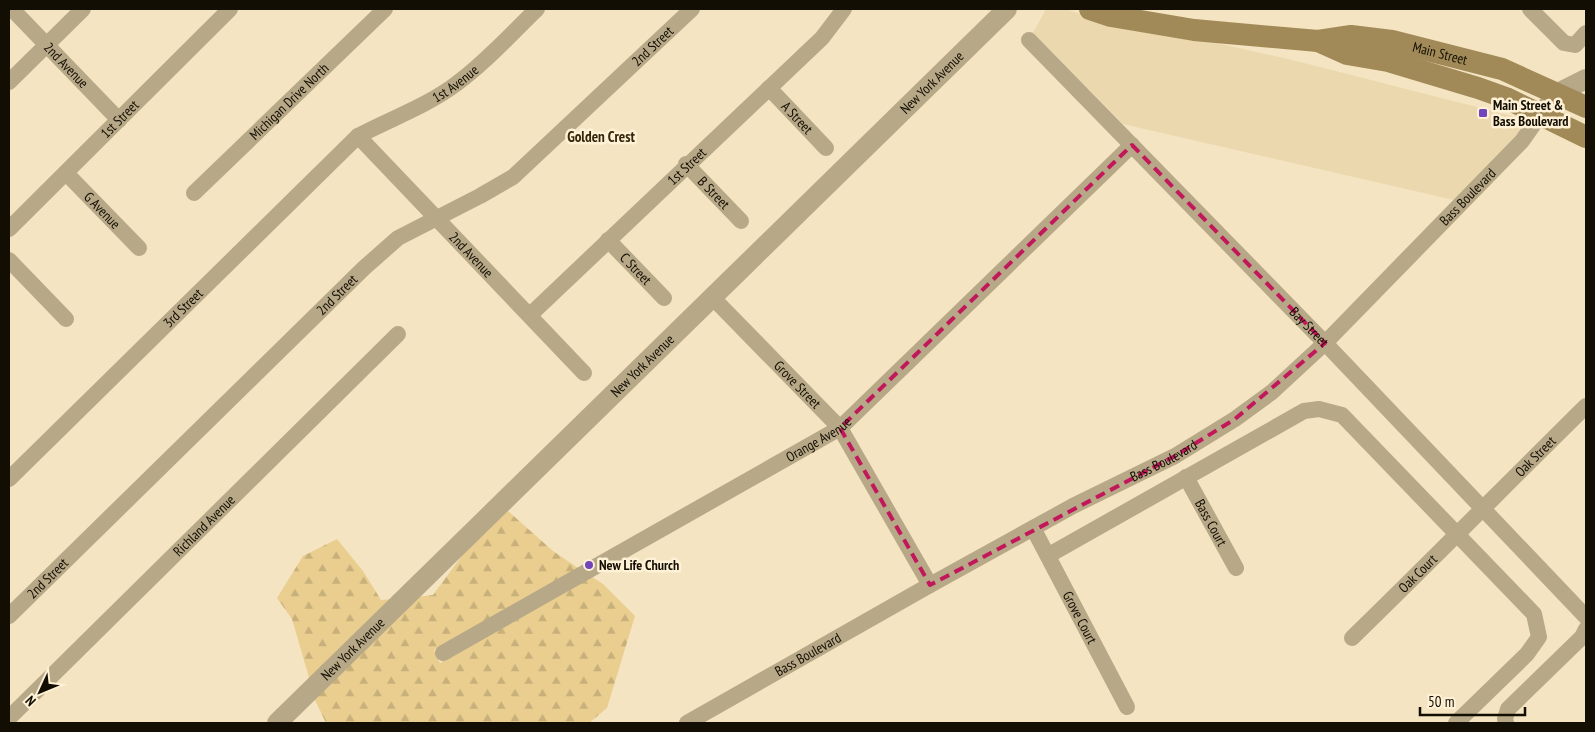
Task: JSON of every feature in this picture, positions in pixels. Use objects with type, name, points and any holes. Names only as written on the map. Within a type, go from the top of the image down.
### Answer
[{"type":"main road","name":"Main Street","points":[[1090,9],[1111,16],[1194,30],[1318,41],[1351,36],[1392,41],[1502,69],[1558,93]]},
{"type":"main road","name":"Main Street","points":[[1318,41],[1347,54],[1388,61],[1506,98],[1586,137]]},
{"type":"main road","points":[[1558,93],[1586,107]]},
{"type":"street","name":"2nd Avenue","points":[[12,9],[119,120]]},
{"type":"street","points":[[9,82],[83,9]]},
{"type":"street","name":"1st Street","points":[[9,230],[230,9]]},
{"type":"street","name":"Michigan Drive North","points":[[194,193],[385,9]]},
{"type":"street","name":"1st Avenue","points":[[358,136],[392,117],[424,104],[456,84],[538,9]]},
{"type":"street","name":"2nd Street","points":[[9,616],[364,268],[398,238],[513,177],[692,9]]},
{"type":"street","name":"New York Avenue","points":[[277,723],[1007,9]]},
{"type":"street","points":[[1530,9],[1564,43],[1575,45],[1586,33]]},
{"type":"street","name":"1st Street","points":[[530,316],[686,164],[822,38],[839,10]]},
{"type":"street","name":"Bay Street","points":[[1029,40],[1324,343],[1586,617]]},
{"type":"street","points":[[1558,93],[1586,79]]},
{"type":"street","name":"A Street","points":[[769,88],[826,148]]},
{"type":"street","name":"Main Street","points":[[1558,93],[1586,90]]},
{"type":"street","name":"Bass Boulevard","points":[[688,723],[1033,528],[1175,456],[1235,419],[1272,392],[1324,343],[1515,147],[1558,93]]},
{"type":"street","name":"2nd Avenue","points":[[358,136],[584,373]]},
{"type":"street","name":"3rd Street","points":[[9,479],[358,136]]},
{"type":"street","name":"Orange Avenue","points":[[443,653],[840,428],[1132,145]]},
{"type":"street","name":"B Street","points":[[686,164],[741,221]]},
{"type":"street","name":"G Avenue","points":[[66,173],[139,248]]},
{"type":"street","name":"C Street","points":[[608,240],[664,298]]},
{"type":"street","points":[[9,260],[66,319]]},
{"type":"street","name":"Grove Street","points":[[713,298],[840,428],[930,585]]},
{"type":"street","name":"Richland Avenue","points":[[9,718],[398,334]]},
{"type":"street","name":"Oak Street","points":[[1482,508],[1586,406]]},
{"type":"street","points":[[1049,555],[1304,410],[1320,409],[1342,415],[1534,614],[1539,637],[1527,654],[1456,723]]},
{"type":"street","name":"Bass Court","points":[[1186,477],[1236,568]]},
{"type":"street","name":"Oak Court","points":[[1352,638],[1458,535],[1482,508]]},
{"type":"street","name":"Grove Court","points":[[1033,528],[1049,555],[1127,707]]},
{"type":"street","points":[[1507,716],[1582,637],[1586,629]]},
{"type":"highlighted area","points":[[1132,145],[1325,343],[1235,419],[1175,456],[930,585],[840,428]]},
{"type":"shaded area","points":[[1046,9],[1065,9],[1109,23],[1199,39],[1296,61],[1528,120],[1516,136],[1454,200],[1123,124],[1033,33]]},
{"type":"green space","points":[[507,510],[553,551],[578,568],[434,650],[440,663],[592,577],[603,584],[635,616],[607,708],[589,723],[326,723],[314,698],[417,597],[433,595],[464,553]]},
{"type":"green space","points":[[337,539],[363,571],[381,600],[394,599],[310,681],[292,619],[277,598],[303,556]]},
{"type":"place","name":"Main Street & Bass Boulevard","points":[[1483,113]]},
{"type":"place","name":"New Life Church","points":[[589,565]]},
{"type":"district","name":"Golden Crest","points":[[601,137]]}]
